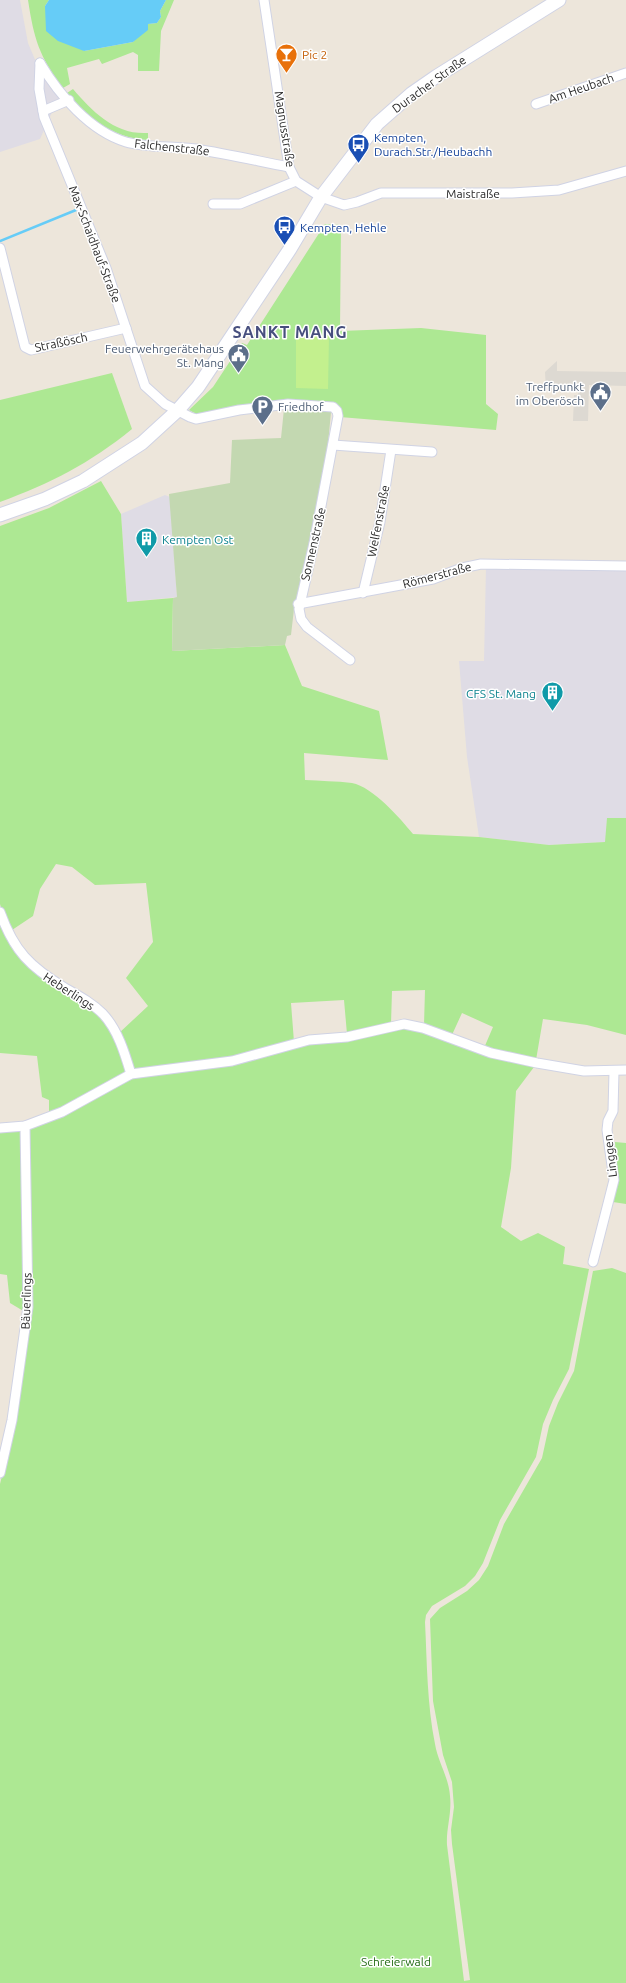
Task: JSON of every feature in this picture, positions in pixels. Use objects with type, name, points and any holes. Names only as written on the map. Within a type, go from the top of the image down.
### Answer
[{"type":"main road","name":"Duracher Straße","points":[[0,515],[46,499],[83,481],[140,445],[179,409],[195,391],[290,249],[321,197],[377,124],[411,94],[441,73],[559,0]]},
{"type":"street","name":"Magnusstraße","points":[[264,0],[289,167],[296,181],[321,197]]},
{"type":"street","name":"Falchenstraße","points":[[40,63],[50,80],[89,121],[106,133],[126,142],[214,152],[289,167]]},
{"type":"street","name":"Max-Schaidhauf-Straße","points":[[40,63],[39,89],[43,111],[50,133],[106,268],[145,386],[165,404],[179,409],[190,418],[200,419],[239,410],[288,404],[333,407]]},
{"type":"street","name":"Am Heubach","points":[[536,104],[626,73]]},
{"type":"street","points":[[43,111],[68,100]]},
{"type":"street","name":"Maistraße","points":[[321,197],[344,204],[357,202],[381,193],[512,193],[559,190],[626,171]]},
{"type":"street","points":[[213,204],[240,204],[296,181]]},
{"type":"street","name":"Straßösch","points":[[0,248],[25,347],[31,350],[126,328]]},
{"type":"street","name":"Sonnenstraße","points":[[298,604],[314,543],[333,445],[338,416],[337,411],[333,407]]},
{"type":"street","points":[[333,445],[432,452]]},
{"type":"street","name":"Welfenstraße","points":[[363,593],[380,522],[391,450]]},
{"type":"street","name":"Römerstraße","points":[[298,604],[433,579],[462,568],[481,564],[626,566]]},
{"type":"street","points":[[298,604],[301,619],[350,660]]},
{"type":"street","name":"Heberlings","points":[[0,912],[7,934],[21,955],[38,970],[90,1002],[103,1014],[113,1027],[132,1074]]},
{"type":"street","points":[[0,1128],[25,1126],[62,1112],[132,1074],[232,1061],[309,1040],[347,1037],[404,1024],[423,1028],[491,1054],[584,1071],[614,1072],[626,1070]]},
{"type":"street","name":"Linggen","points":[[593,1262],[614,1180],[607,1130],[608,1121],[613,1111],[614,1072]]},
{"type":"street","name":"Bäuerlings","points":[[0,1473],[12,1420],[28,1307],[25,1126]]},
{"type":"shaded area","points":[[0,0],[20,0],[28,43],[39,69],[69,106],[53,110],[40,139],[0,152]]},
{"type":"shaded area","points":[[557,361],[557,371],[626,372],[626,386],[589,385],[588,421],[573,421],[574,395],[578,395],[578,389],[546,390],[545,372]]},
{"type":"shaded area","points":[[165,495],[170,497],[177,597],[127,602],[121,514]]},
{"type":"shaded area","points":[[486,567],[626,568],[626,818],[607,818],[606,842],[549,845],[479,837],[467,757],[459,661],[484,661]]},
{"type":"green space","points":[[28,0],[49,0],[45,6],[84,51],[133,42],[148,24],[157,23],[161,17],[160,11],[166,0],[174,0],[161,31],[159,71],[138,71],[138,55],[133,52],[102,64],[99,59],[67,68],[70,84],[63,88],[48,66],[35,37]]},
{"type":"green space","points":[[73,89],[97,114],[115,126],[125,130],[136,133],[148,133],[148,140],[124,135],[103,126],[84,111],[67,93]]},
{"type":"green space","points":[[325,224],[341,225],[340,331],[421,328],[486,335],[486,404],[498,414],[496,430],[340,417],[333,404],[200,416],[189,410],[213,387],[242,343],[247,345]]},
{"type":"green space","points":[[296,336],[329,336],[328,389],[296,388]]},
{"type":"green space","points":[[112,373],[132,429],[69,472],[36,488],[0,502],[0,400]]},
{"type":"green space","points":[[284,409],[331,412],[328,444],[310,543],[294,609],[291,635],[287,636],[285,645],[172,651],[173,598],[177,597],[169,494],[230,483],[232,440],[281,438]]},
{"type":"green space","points":[[101,481],[121,514],[127,602],[173,598],[172,651],[285,645],[302,686],[379,711],[388,760],[304,753],[305,780],[346,782],[369,790],[386,804],[413,834],[479,837],[549,845],[605,842],[607,818],[626,818],[626,1035],[587,1025],[543,1019],[536,1060],[484,1048],[493,1027],[462,1013],[451,1037],[424,1025],[425,990],[392,991],[391,1024],[347,1034],[344,1000],[291,1003],[294,1042],[232,1059],[134,1071],[118,1034],[148,1006],[126,978],[153,942],[146,883],[95,885],[72,867],[56,864],[40,889],[33,916],[9,932],[0,904],[0,526],[49,508]]},
{"type":"green space","points":[[0,921],[9,944],[18,956],[29,966],[78,997],[110,1027],[123,1055],[128,1073],[49,1115],[49,1100],[42,1097],[37,1056],[0,1053]]},
{"type":"green space","name":"Schreierwald","points":[[404,1027],[413,1028],[534,1067],[516,1091],[511,1168],[501,1227],[521,1241],[538,1233],[565,1247],[563,1264],[589,1269],[569,1369],[553,1400],[543,1424],[536,1457],[500,1520],[483,1563],[475,1576],[465,1586],[432,1606],[426,1615],[425,1622],[430,1714],[436,1751],[446,1776],[449,1789],[450,1809],[447,1845],[464,1981],[470,1980],[452,1844],[451,1830],[454,1807],[452,1782],[443,1755],[433,1701],[430,1619],[440,1608],[467,1591],[479,1580],[488,1566],[504,1524],[542,1458],[549,1426],[558,1403],[574,1371],[593,1271],[612,1268],[626,1273],[626,1983],[0,1983],[0,1484],[10,1442],[25,1355],[27,1128],[131,1076]]},
{"type":"green space","points":[[23,1129],[25,1312],[10,1303],[7,1275],[0,1274],[0,1133],[1,1130]]},
{"type":"green space","points":[[615,1142],[626,1143],[626,1204],[613,1202],[618,1181]]},
{"type":"water","points":[[49,0],[166,0],[160,11],[161,17],[157,23],[148,24],[148,30],[133,42],[84,51],[58,41],[46,31],[45,6]]},
{"type":"waterway","points":[[0,241],[76,210]]},
{"type":"place","name":"Pic 2","points":[[287,74]]},
{"type":"place","name":"Kempten, Durach.Str./Heubachh","points":[[359,164]]},
{"type":"place","name":"Kempten, Hehle","points":[[285,246]]},
{"type":"place","name":"Feuerwehrgerätehaus St. Mang","points":[[239,374]]},
{"type":"place","name":"Treffpunkt im Oberösch","points":[[600,412]]},
{"type":"place","name":"Friedhof","points":[[263,426]]},
{"type":"place","name":"Kempten Ost","points":[[147,558]]},
{"type":"place","name":"CFS St. Mang","points":[[552,712]]},
{"type":"district","name":"SANKT MANG","points":[[290,332]]}]
